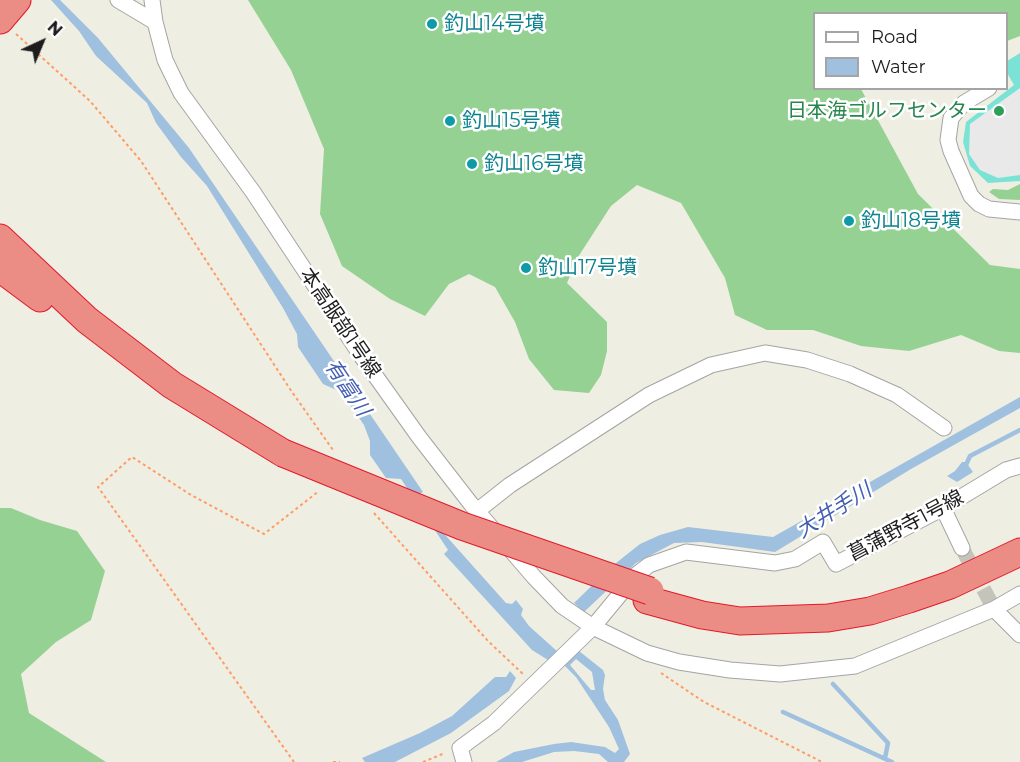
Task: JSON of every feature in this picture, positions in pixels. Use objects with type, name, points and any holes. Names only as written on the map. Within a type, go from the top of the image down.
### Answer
[{"type":"highway","points":[[0,217],[36,263],[87,320]]},
{"type":"highway","points":[[0,238],[87,320],[172,385],[282,458]]},
{"type":"highway","points":[[6,270],[78,328],[170,393],[282,458],[702,615],[740,621],[828,618],[870,611],[950,585],[1020,552]]},
{"type":"highway","points":[[648,596],[702,606],[774,612],[827,609],[906,591],[946,576],[1020,542]]},
{"type":"street","points":[[118,0],[154,22]]},
{"type":"street","name":"本高服部1号線","points":[[152,0],[154,22],[165,60],[181,93],[253,192],[368,366],[477,511],[562,606],[589,631],[647,653],[679,662],[729,670],[780,674],[855,666],[994,609],[1020,594]]},
{"type":"street","points":[[986,90],[964,103],[951,118],[948,140],[951,152],[971,196],[979,204],[989,209],[1020,212]]},
{"type":"street","points":[[477,511],[510,485],[649,395],[711,365],[765,353],[807,360],[850,374],[897,395],[944,428]]},
{"type":"street","name":"菖蒲野寺1号線","points":[[589,631],[636,575],[666,557],[686,552],[775,563],[795,559],[823,542],[836,564],[943,508],[1006,470],[1020,466]]},
{"type":"street","points":[[943,508],[962,549]]},
{"type":"street","points":[[994,609],[1020,635]]},
{"type":"street","points":[[462,756],[589,631]]},
{"type":"path","points":[[8,16],[90,101],[141,161],[292,393],[337,456]]},
{"type":"path","points":[[294,762],[98,488],[132,457],[191,495],[264,534],[321,489]]},
{"type":"path","points":[[373,512],[488,641],[538,680]]},
{"type":"path","points":[[647,653],[663,677],[704,702],[822,762]]},
{"type":"path","points":[[423,762],[462,756]]},
{"type":"path","points":[[333,762],[340,762]]},
{"type":"green space","points":[[248,0],[1020,0],[1020,36],[1008,41],[1008,12],[813,12],[813,90],[862,90],[918,194],[990,265],[1020,269],[1020,353],[999,351],[961,335],[909,351],[861,346],[813,330],[767,330],[735,315],[725,278],[681,203],[637,185],[611,206],[578,257],[567,283],[607,322],[607,351],[601,375],[589,393],[554,390],[529,359],[515,322],[495,287],[469,274],[449,284],[425,316],[390,299],[342,266],[320,214],[324,149],[291,70]]},
{"type":"green space","points":[[1020,184],[1020,200],[999,199],[989,192],[993,189],[1008,190]]},
{"type":"green space","points":[[0,508],[11,508],[77,531],[105,571],[91,620],[56,642],[21,674],[29,713],[106,762],[0,762]]},
{"type":"shaded area","name":"日本海ゴルフセンター","points":[[1020,53],[1020,181],[988,183],[970,166],[963,142],[966,122],[1014,85],[1008,75],[1008,60]]},
{"type":"shaded area","name":"日本海ゴルフセンター","points":[[1020,88],[1020,175],[998,178],[980,170],[969,154],[970,124]]},
{"type":"water","name":"有富川","points":[[51,0],[60,0],[98,38],[189,148],[423,492],[419,494],[439,528],[506,603],[512,604],[516,600],[523,609],[521,615],[529,626],[558,652],[579,651],[603,670],[605,700],[618,720],[630,754],[624,762],[608,762],[599,754],[574,751],[554,752],[522,762],[496,762],[514,752],[571,742],[605,747],[615,753],[619,749],[609,727],[576,677],[565,666],[548,660],[532,650],[444,554],[448,550],[401,479],[386,478],[370,455],[370,441],[364,425],[341,392],[323,384],[298,347],[297,334],[283,308],[207,186],[181,157],[156,123],[147,103],[96,56],[79,31]],"holes":[[[576,659],[592,672],[595,690],[591,690],[570,665]]]},
{"type":"water","name":"大井手川","points":[[1020,397],[1020,408],[911,469],[775,552],[702,542],[674,543],[636,563],[584,612],[574,603],[611,567],[640,544],[660,535],[688,527],[773,537]]},
{"type":"water","points":[[962,462],[966,462],[973,472],[957,482],[947,476],[955,471]]},
{"type":"water","points":[[510,671],[516,678],[509,691],[451,733],[395,762],[365,762],[362,758],[420,733],[452,716],[495,677],[506,677]]},
{"type":"waterway","points":[[965,467],[970,456],[1020,430]]},
{"type":"waterway","points":[[833,684],[888,743],[885,758]]},
{"type":"waterway","points":[[783,712],[892,762]]},
{"type":"tunnel","points":[[962,548],[994,609]]},
{"type":"place","name":"釣山14号墳","points":[[432,24]]},
{"type":"place","name":"日本海ゴルフセンター","points":[[999,111]]},
{"type":"place","name":"釣山15号墳","points":[[450,121]]},
{"type":"place","name":"釣山16号墳","points":[[472,164]]},
{"type":"place","name":"釣山18号墳","points":[[849,221]]},
{"type":"place","name":"釣山17号墳","points":[[526,268]]}]
